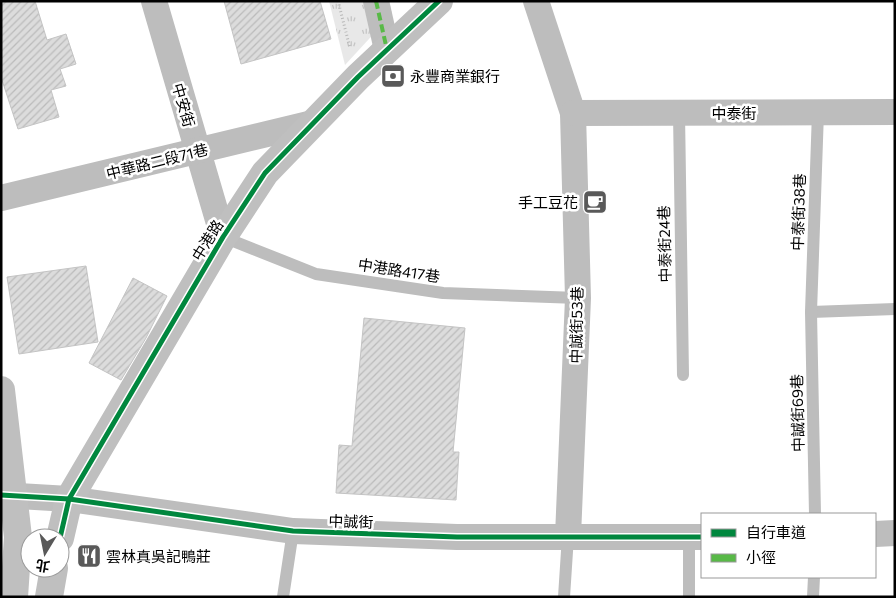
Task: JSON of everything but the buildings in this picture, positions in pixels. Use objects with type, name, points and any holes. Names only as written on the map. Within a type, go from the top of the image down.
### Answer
[{"type":"street","name":"中安街","points":[[154,1],[223,237]]},
{"type":"street","points":[[376,1],[387,50]]},
{"type":"street","name":"中港路","points":[[62,528],[69,499],[223,237],[265,173],[358,77],[439,1]]},
{"type":"street","points":[[536,1],[573,114]]},
{"type":"street","name":"中泰街","points":[[573,114],[895,112]]},
{"type":"street","name":"中誠街53巷","points":[[568,536],[578,298],[573,114]]},
{"type":"street","name":"中華路二段71巷","points":[[1,198],[313,123]]},
{"type":"street","points":[[1,390],[7,496],[18,537],[14,597]]},
{"type":"street","points":[[1,522],[7,496]]},
{"type":"street","name":"中誠街","points":[[7,496],[69,499],[294,531],[457,537],[696,537]]},
{"type":"street","points":[[876,534],[895,533]]},
{"type":"street","points":[[49,597],[52,578]]},
{"type":"lane","name":"中泰街38巷","points":[[811,312],[818,112]]},
{"type":"lane","name":"中泰街24巷","points":[[679,113],[682,375]]},
{"type":"lane","name":"中港路417巷","points":[[223,237],[316,274],[443,293],[578,298]]},
{"type":"lane","points":[[811,312],[895,309]]},
{"type":"lane","name":"中誠街69巷","points":[[811,312],[814,513]]},
{"type":"lane","points":[[282,597],[294,531]]},
{"type":"lane","points":[[564,597],[568,536]]},
{"type":"lane","points":[[689,597],[696,537]]},
{"type":"lane","points":[[813,597],[814,578]]},
{"type":"path","points":[[338,1],[358,77]]},
{"type":"green space","points":[[329,1],[389,1],[392,14],[345,65]]},
{"type":"marked path","points":[[376,1],[387,50]]},
{"type":"cycle path","points":[[62,528],[69,499],[223,237],[265,173],[358,77],[439,1]]},
{"type":"cycle path","points":[[1,495],[69,499],[293,531],[457,537],[701,537]]},
{"type":"place","name":"永豐商業銀行","points":[[393,76]]},
{"type":"place","name":"手工豆花","points":[[595,202]]},
{"type":"place","name":"雲林真吳記鴨莊","points":[[89,556]]}]
